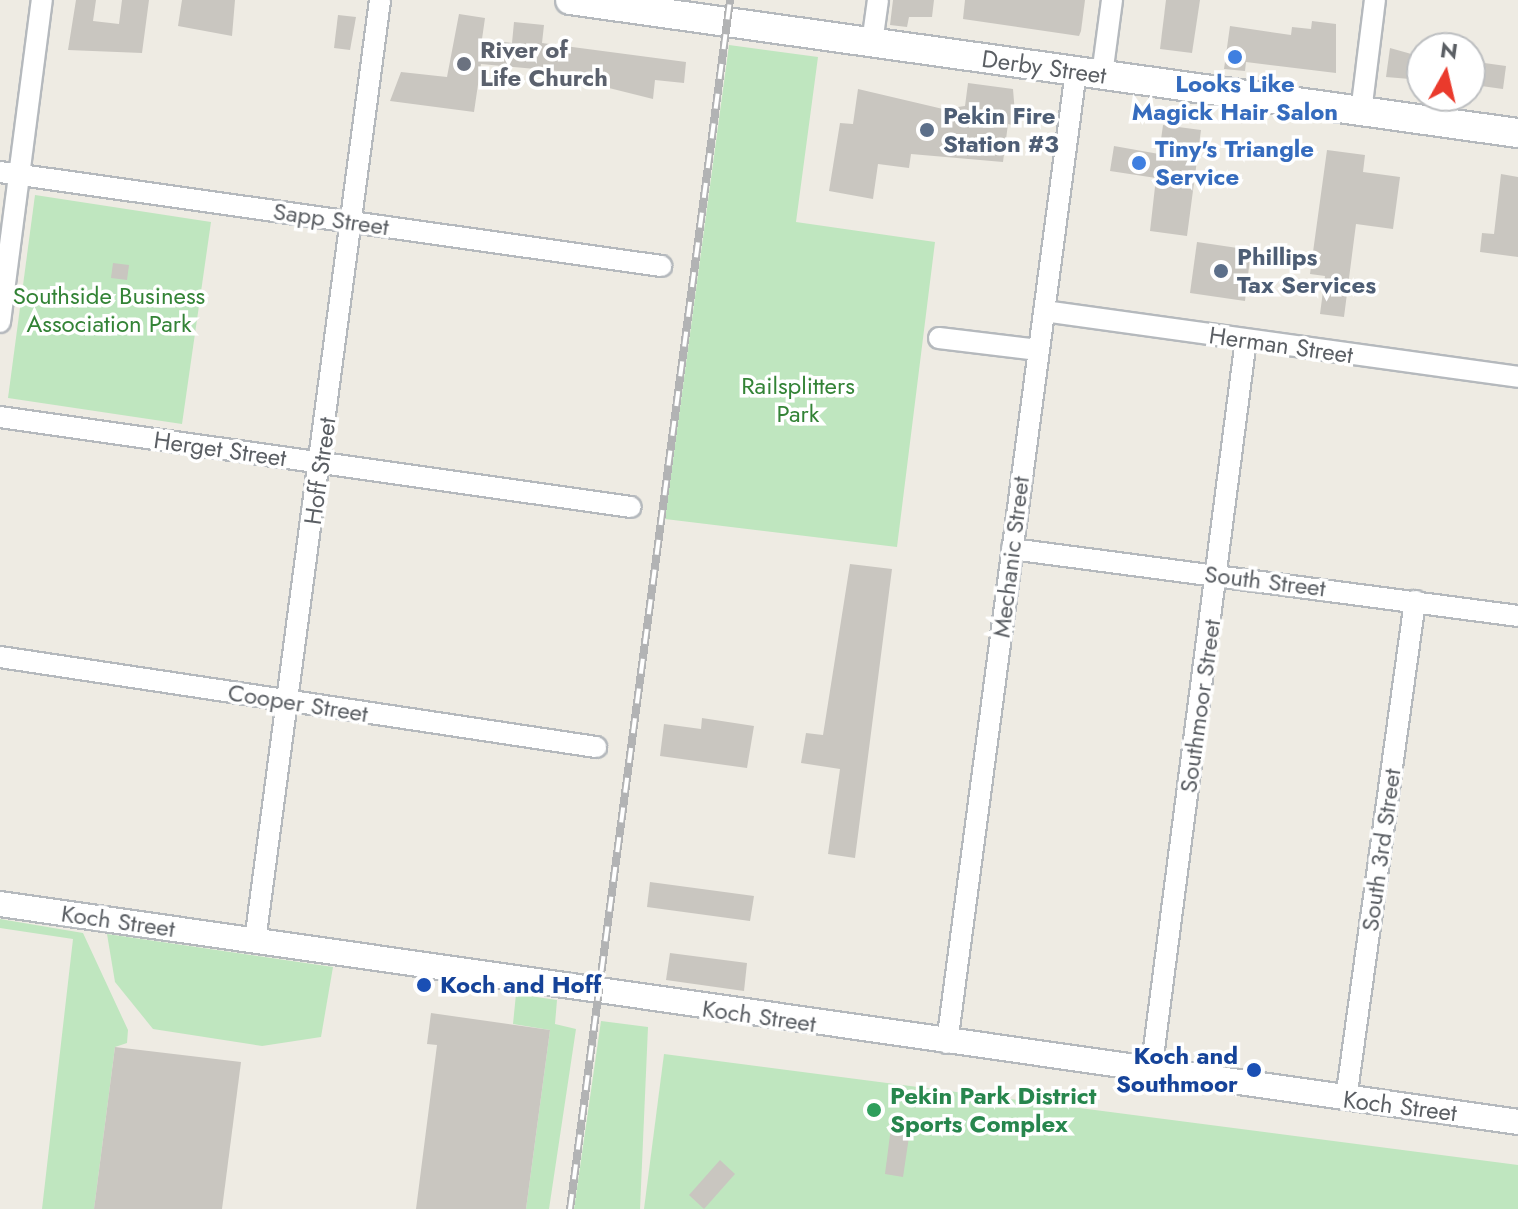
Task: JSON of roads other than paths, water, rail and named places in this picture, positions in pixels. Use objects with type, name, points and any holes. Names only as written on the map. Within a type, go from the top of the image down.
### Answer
[{"type":"main road","name":"Derby Street","points":[[570,0],[1518,133]]},
{"type":"street","points":[[0,322],[9,173],[42,0]]},
{"type":"street","name":"Hoff Street","points":[[255,941],[380,0]]},
{"type":"street","points":[[872,43],[878,0]]},
{"type":"street","name":"Mechanic Street","points":[[947,1043],[1044,311],[1089,73],[1112,0]]},
{"type":"street","points":[[1361,112],[1375,0]]},
{"type":"street","name":"Sapp Street","points":[[9,173],[661,266]]},
{"type":"street","name":"Herman Street","points":[[1044,311],[1518,377]]},
{"type":"street","points":[[939,338],[1038,350]]},
{"type":"street","name":"Southmoor Street","points":[[1151,1072],[1246,340]]},
{"type":"street","name":"Herget Street","points":[[0,417],[631,507]]},
{"type":"street","name":"South Street","points":[[1012,549],[1518,616]]},
{"type":"street","name":"South 3rd Street","points":[[1346,1099],[1415,601]]},
{"type":"street","name":"Cooper Street","points":[[0,657],[596,747]]},
{"type":"street","name":"Koch Street","points":[[0,904],[947,1043],[1518,1122]]},
{"type":"railway","points":[[570,1209],[730,0]]},
{"type":"place","name":"Looks Like Magick Hair Salon","points":[[1235,57]]},
{"type":"place","name":"River of Life Church","points":[[464,64]]},
{"type":"place","name":"Pekin Fire Station #3","points":[[927,130]]},
{"type":"place","name":"Tiny's Triangle Service","points":[[1139,163]]},
{"type":"place","name":"Phillips Tax Services","points":[[1221,271]]},
{"type":"place","name":"Koch and Hoff","points":[[424,985]]},
{"type":"place","name":"Koch and Southmoor","points":[[1254,1070]]},
{"type":"place","name":"Pekin Park District Sports Complex","points":[[874,1110]]},
{"type":"park label","name":"Southside Business Association Park","points":[[109,310]]},
{"type":"park label","name":"Railsplitters Park","points":[[798,400]]}]
